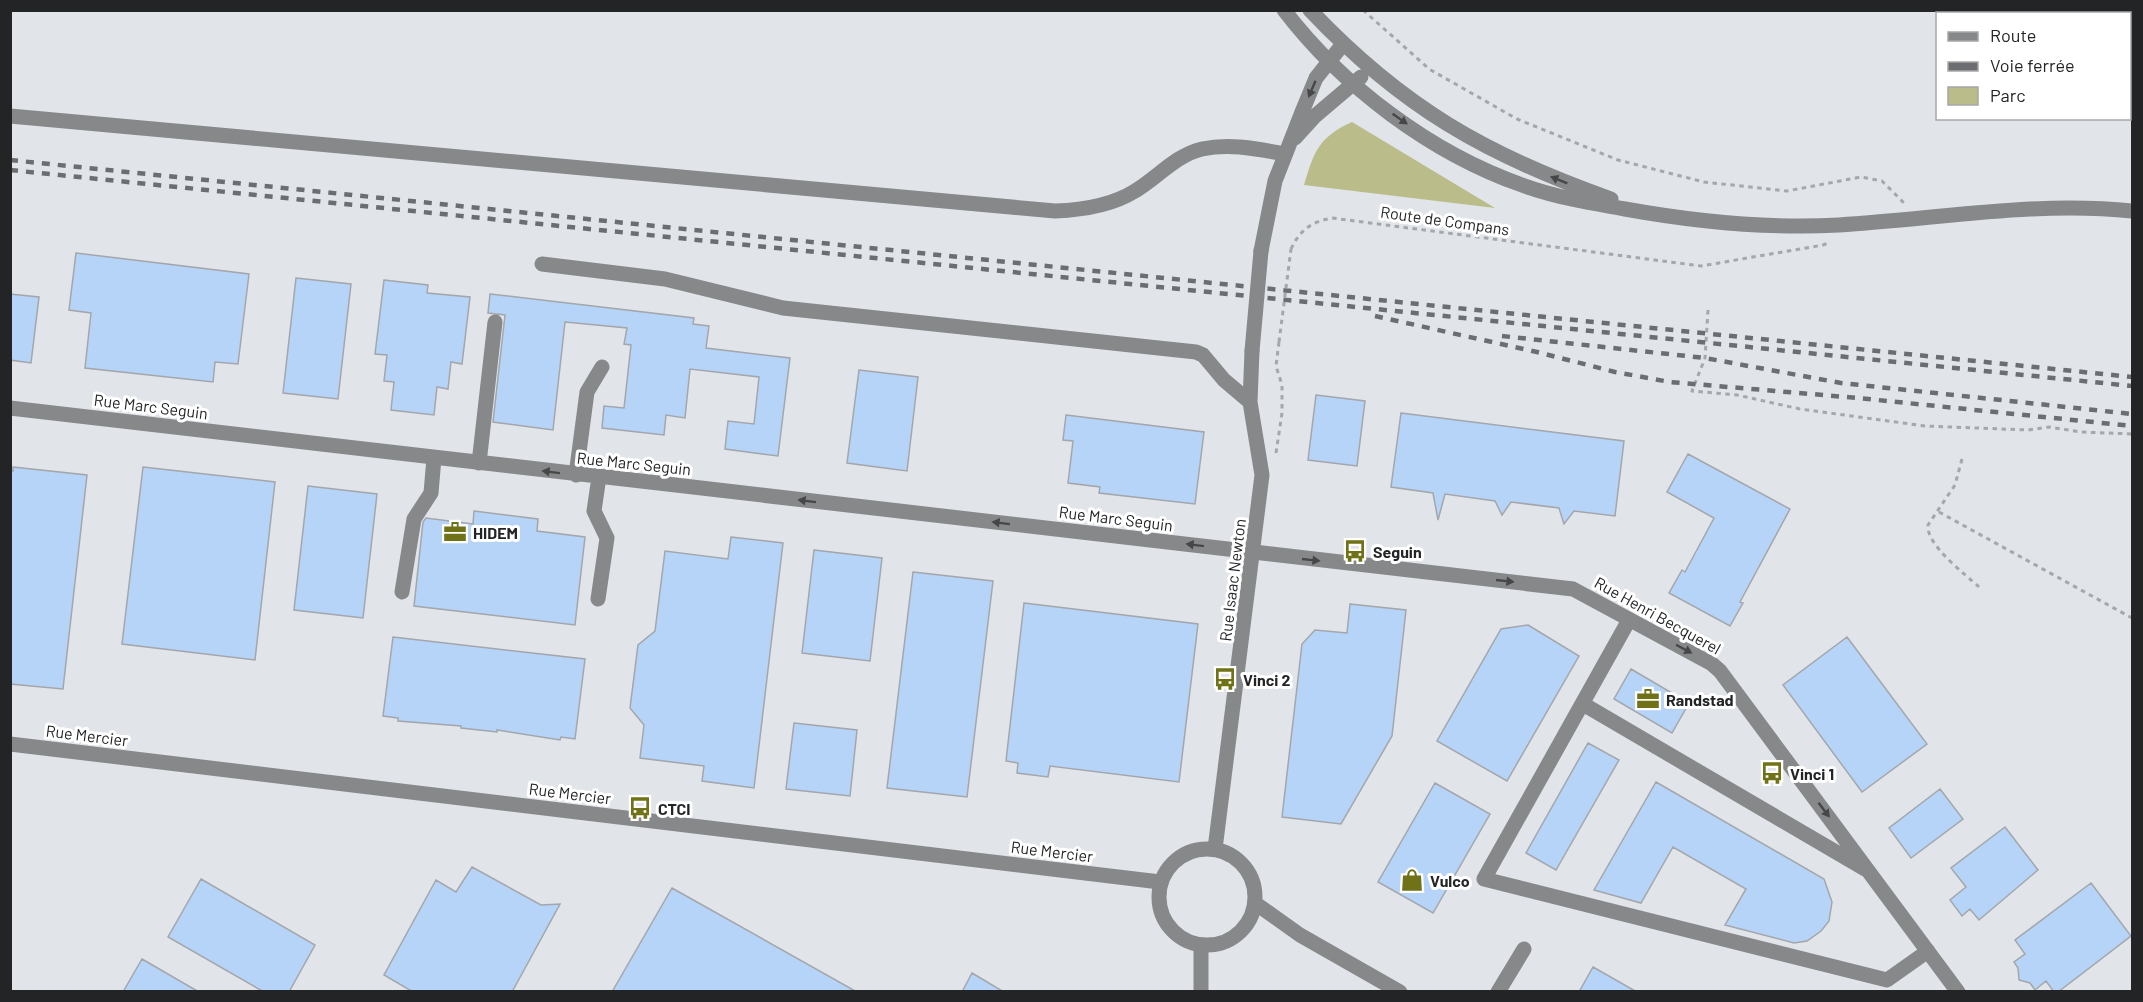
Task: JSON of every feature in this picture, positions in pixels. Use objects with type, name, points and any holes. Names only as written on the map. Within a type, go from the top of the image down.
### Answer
[{"type":"street","points":[[1284,10],[1328,60],[1353,83],[1429,139],[1475,165],[1522,185],[1573,200],[1747,227],[1817,226],[2030,208],[2066,207],[2133,211]]},
{"type":"street","points":[[1310,10],[1370,70],[1432,116],[1535,171],[1653,214]]},
{"type":"street","name":"Rue Isaac Newton","points":[[1215,849],[1262,475],[1250,402],[1251,351],[1261,251],[1272,190],[1313,86],[1328,60],[1343,44]]},
{"type":"street","points":[[10,116],[1055,211],[1082,210],[1120,199],[1185,155],[1201,150],[1225,145],[1289,147],[1353,83],[1370,70]]},
{"type":"street","points":[[542,264],[665,279],[783,308],[1196,352],[1250,402]]},
{"type":"street","points":[[479,463],[495,322]]},
{"type":"street","points":[[576,475],[587,392],[602,367]]},
{"type":"street","name":"Rue Marc Seguin","points":[[10,408],[1253,553]]},
{"type":"street","points":[[402,592],[414,519],[431,493],[434,458]]},
{"type":"street","points":[[598,599],[607,538],[594,511],[599,477]]},
{"type":"street","name":"Rue Henri Becquerel","points":[[1253,553],[1573,589],[1712,664],[1720,671],[1958,992]]},
{"type":"street","points":[[1629,620],[1484,879],[1887,980],[1928,951]]},
{"type":"street","points":[[1583,704],[1871,873]]},
{"type":"street","name":"Rue Mercier","points":[[10,744],[1160,882]]},
{"type":"street","points":[[1215,849],[1237,858],[1248,871],[1254,886],[1255,903],[1251,918],[1243,930],[1230,940],[1216,945],[1201,945],[1184,940],[1167,922],[1158,899],[1160,882],[1167,869],[1178,858],[1191,851],[1215,849]]},
{"type":"street","points":[[1255,903],[1300,935],[1400,992]]},
{"type":"street","points":[[1201,945],[1201,992]]},
{"type":"street","points":[[1498,992],[1524,949]]},
{"type":"path","points":[[1363,10],[1429,69],[1517,119],[1618,160],[1704,182],[1787,191],[1861,177],[1882,181],[1904,204],[1909,219]]},
{"type":"path","name":"Route de Compans","points":[[1262,475],[1275,462],[1282,413],[1282,385],[1276,366],[1290,249],[1307,227],[1317,221],[1332,219],[1701,266],[1823,245],[1839,236]]},
{"type":"path","points":[[1708,310],[1705,358],[1692,391],[1737,395],[1800,409],[1925,426],[2028,430],[2049,427],[2081,432],[2133,434]]},
{"type":"path","points":[[1962,459],[1959,477],[1928,525],[1929,537],[1979,587]]},
{"type":"path","points":[[1938,512],[2133,618]]},
{"type":"green space","points":[[1352,122],[1495,208],[1304,185],[1319,146],[1332,133]]},
{"type":"building","points":[[76,253],[249,274],[238,364],[215,362],[213,382],[85,368],[91,313],[69,310]]},
{"type":"building","points":[[296,278],[351,284],[338,399],[283,393]]},
{"type":"building","points":[[384,280],[428,285],[427,293],[470,297],[462,364],[451,362],[448,389],[437,387],[434,415],[391,410],[394,382],[384,381],[387,355],[375,354]]},
{"type":"building","points":[[10,294],[39,297],[31,363],[10,360]]},
{"type":"building","points":[[490,294],[694,318],[693,324],[709,326],[706,348],[790,358],[778,456],[725,449],[728,421],[754,424],[759,377],[690,369],[685,418],[666,415],[664,435],[602,428],[604,406],[624,408],[631,345],[624,344],[627,328],[565,322],[553,430],[493,422],[505,315],[488,313]]},
{"type":"building","points":[[859,370],[918,377],[907,471],[847,463]]},
{"type":"building","points":[[1316,395],[1365,401],[1357,466],[1308,460]]},
{"type":"building","points":[[1401,413],[1624,441],[1615,516],[1574,511],[1564,524],[1559,508],[1511,502],[1502,515],[1495,501],[1445,494],[1438,520],[1433,493],[1391,487]]},
{"type":"building","points":[[1066,415],[1204,432],[1195,504],[1099,493],[1100,487],[1068,483],[1073,441],[1063,440]]},
{"type":"building","points":[[1688,454],[1790,509],[1740,602],[1743,603],[1730,626],[1669,593],[1682,570],[1685,572],[1714,518],[1667,492]]},
{"type":"building","points":[[13,467],[87,475],[63,689],[10,684],[10,471],[13,471]]},
{"type":"building","points":[[143,467],[275,482],[255,660],[122,644]]},
{"type":"building","points":[[308,486],[377,494],[363,618],[294,610]]},
{"type":"building","points":[[474,511],[538,519],[537,531],[585,537],[575,625],[414,606],[423,522],[426,518],[473,524]]},
{"type":"building","points":[[731,537],[783,543],[754,788],[702,781],[704,766],[640,758],[644,725],[630,708],[638,645],[655,631],[665,551],[728,559]]},
{"type":"building","points":[[814,550],[882,558],[870,661],[802,653]]},
{"type":"building","points":[[913,572],[993,581],[967,797],[887,788]]},
{"type":"building","points":[[1024,603],[1198,624],[1179,782],[1050,766],[1048,777],[1017,773],[1018,763],[1006,761]]},
{"type":"building","points":[[1350,604],[1406,610],[1392,736],[1341,824],[1282,817],[1302,644],[1315,630],[1347,633]]},
{"type":"building","points":[[1528,625],[1579,656],[1507,781],[1437,741],[1501,629]]},
{"type":"building","points":[[393,637],[585,659],[575,739],[561,737],[560,740],[497,730],[497,732],[461,728],[461,726],[398,721],[398,718],[383,716]]},
{"type":"building","points":[[1847,637],[1927,744],[1862,792],[1783,685]]},
{"type":"building","points":[[1631,669],[1689,703],[1672,733],[1614,699]]},
{"type":"building","points":[[794,723],[857,730],[850,796],[786,789]]},
{"type":"building","points":[[1588,743],[1619,760],[1556,870],[1526,853]]},
{"type":"building","points":[[1656,782],[1824,879],[1832,902],[1829,921],[1821,931],[1807,941],[1794,943],[1725,925],[1746,889],[1673,847],[1641,903],[1594,890]]},
{"type":"building","points":[[1435,783],[1490,814],[1433,913],[1378,882]]},
{"type":"building","points":[[1940,789],[1963,819],[1911,858],[1889,828]]},
{"type":"building","points":[[2005,827],[2038,870],[1979,920],[1970,909],[1962,916],[1950,900],[1966,887],[1951,868]]},
{"type":"building","points":[[472,867],[541,905],[560,904],[512,992],[413,992],[384,975],[436,880],[456,892]]},
{"type":"building","points":[[201,879],[315,945],[289,992],[264,992],[168,937]]},
{"type":"building","points":[[2091,883],[2131,936],[2058,992],[2054,992],[2046,981],[2035,990],[2030,983],[2019,980],[2018,968],[2014,962],[2025,954],[2015,940]]},
{"type":"building","points":[[672,888],[857,992],[612,992]]},
{"type":"building","points":[[142,959],[199,992],[123,992]]},
{"type":"building","points":[[1593,967],[1637,992],[1579,992]]},
{"type":"building","points":[[972,973],[1004,992],[962,992]]},
{"type":"railway","points":[[10,160],[2132,377]]},
{"type":"railway","points":[[10,170],[2132,386]]},
{"type":"railway","points":[[1375,316],[1615,372],[1670,382],[1858,398],[2132,426]]},
{"type":"railway","points":[[1502,336],[1705,358],[1841,383],[2132,414]]},
{"type":"place","name":"HIDEM","points":[[455,532]]},
{"type":"place","name":"Seguin","points":[[1355,551]]},
{"type":"place","name":"Vinci 2","points":[[1225,679]]},
{"type":"place","name":"Randstad","points":[[1648,699]]},
{"type":"place","name":"Vinci 1","points":[[1772,773]]},
{"type":"place","name":"CTCI","points":[[640,808]]},
{"type":"place","name":"Vulco","points":[[1412,880]]}]
